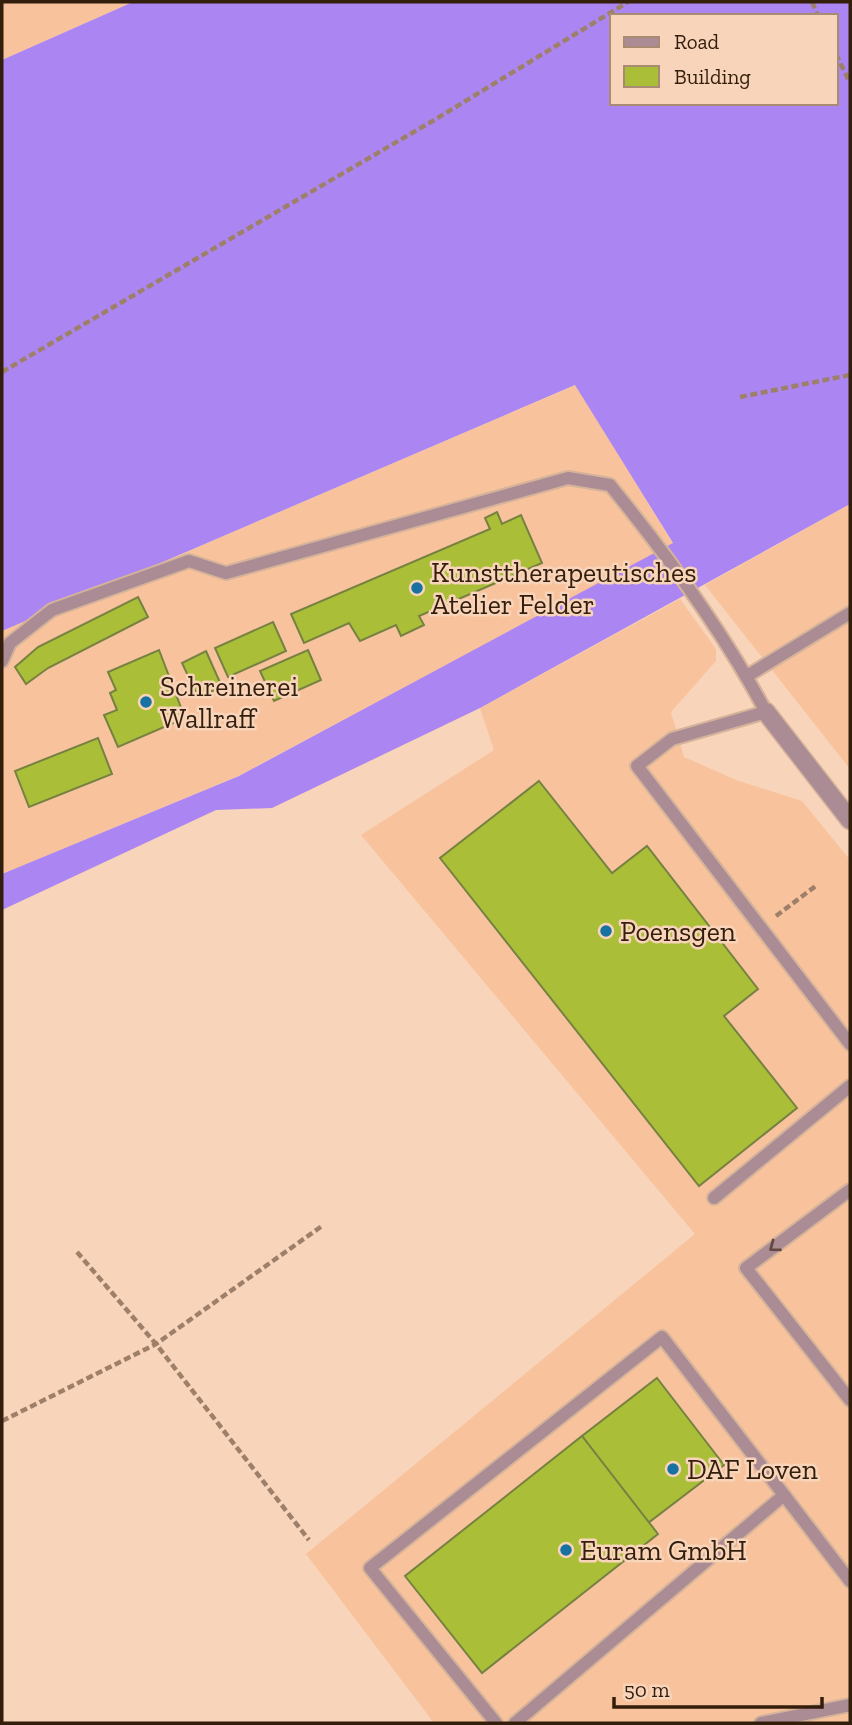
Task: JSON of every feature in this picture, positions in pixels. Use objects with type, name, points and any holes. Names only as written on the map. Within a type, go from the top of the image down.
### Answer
[{"type":"street","points":[[766,712],[850,820]]},
{"type":"lane","points":[[2,661],[10,643],[52,610],[189,561],[226,573],[568,478],[610,485],[655,540],[747,676],[766,712],[672,739],[637,766],[850,1044]]},
{"type":"lane","points":[[747,676],[850,613]]},
{"type":"lane","points":[[714,1198],[850,1086]]},
{"type":"lane","points":[[850,1190],[746,1268],[850,1400]]},
{"type":"lane","points":[[496,1723],[370,1568],[662,1337],[850,1581]]},
{"type":"lane","points":[[515,1723],[784,1495]]},
{"type":"lane","points":[[761,1723],[850,1705]]},
{"type":"path","points":[[2,372],[436,118],[628,2]]},
{"type":"path","points":[[838,58],[850,83]]},
{"type":"path","points":[[740,397],[850,375]]},
{"type":"path","points":[[761,927],[817,885]]},
{"type":"path","points":[[2,1421],[156,1344],[322,1226]]},
{"type":"path","points":[[77,1252],[156,1344],[309,1540]]},
{"type":"shaded area","points":[[2,2],[133,2],[2,60]]},
{"type":"shaded area","points":[[133,2],[850,2],[850,504],[480,708],[272,808],[216,810],[2,910],[2,874],[239,776],[673,543],[575,385],[2,631],[2,60]]},
{"type":"shaded area","points":[[576,385],[673,544],[238,776],[2,874],[2,631]]},
{"type":"shaded area","points":[[850,504],[850,769],[705,585]]},
{"type":"shaded area","points":[[680,599],[716,649],[716,661],[671,712],[684,757],[736,780],[802,801],[850,860],[850,1723],[434,1723],[306,1554],[695,1234],[361,835],[494,750],[480,708]]},
{"type":"building","name":"Kunsttherapeutisches Atelier Felder","points":[[497,512],[502,524],[521,515],[542,563],[419,616],[424,625],[401,636],[396,625],[360,641],[349,623],[304,643],[291,614],[490,529],[485,518]]},
{"type":"building","points":[[138,597],[148,617],[48,668],[26,684],[15,667],[38,647]]},
{"type":"building","points":[[273,622],[286,651],[228,677],[215,648]]},
{"type":"building","name":"Schreinerei Wallraff","points":[[159,650],[185,718],[118,747],[104,715],[117,710],[110,693],[116,690],[108,672]]},
{"type":"building","points":[[308,650],[321,680],[274,701],[260,671]]},
{"type":"building","points":[[206,651],[222,687],[198,697],[182,663]]},
{"type":"building","points":[[98,738],[112,774],[29,807],[15,771]]},
{"type":"building","name":"Poensgen","points":[[539,781],[612,873],[647,846],[758,989],[724,1016],[797,1108],[699,1186],[440,858]]},
{"type":"building","points":[[657,1378],[724,1465],[648,1523],[582,1436]]},
{"type":"building","points":[[582,1436],[658,1534],[482,1673],[405,1576]]},
{"type":"place","name":"Kunsttherapeutisches Atelier Felder","points":[[417,588]]},
{"type":"place","name":"Schreinerei Wallraff","points":[[146,702]]},
{"type":"place","name":"Poensgen","points":[[606,931]]},
{"type":"place","name":"DAF Loven","points":[[673,1469]]},
{"type":"place","name":"Euram GmbH","points":[[566,1550]]}]
